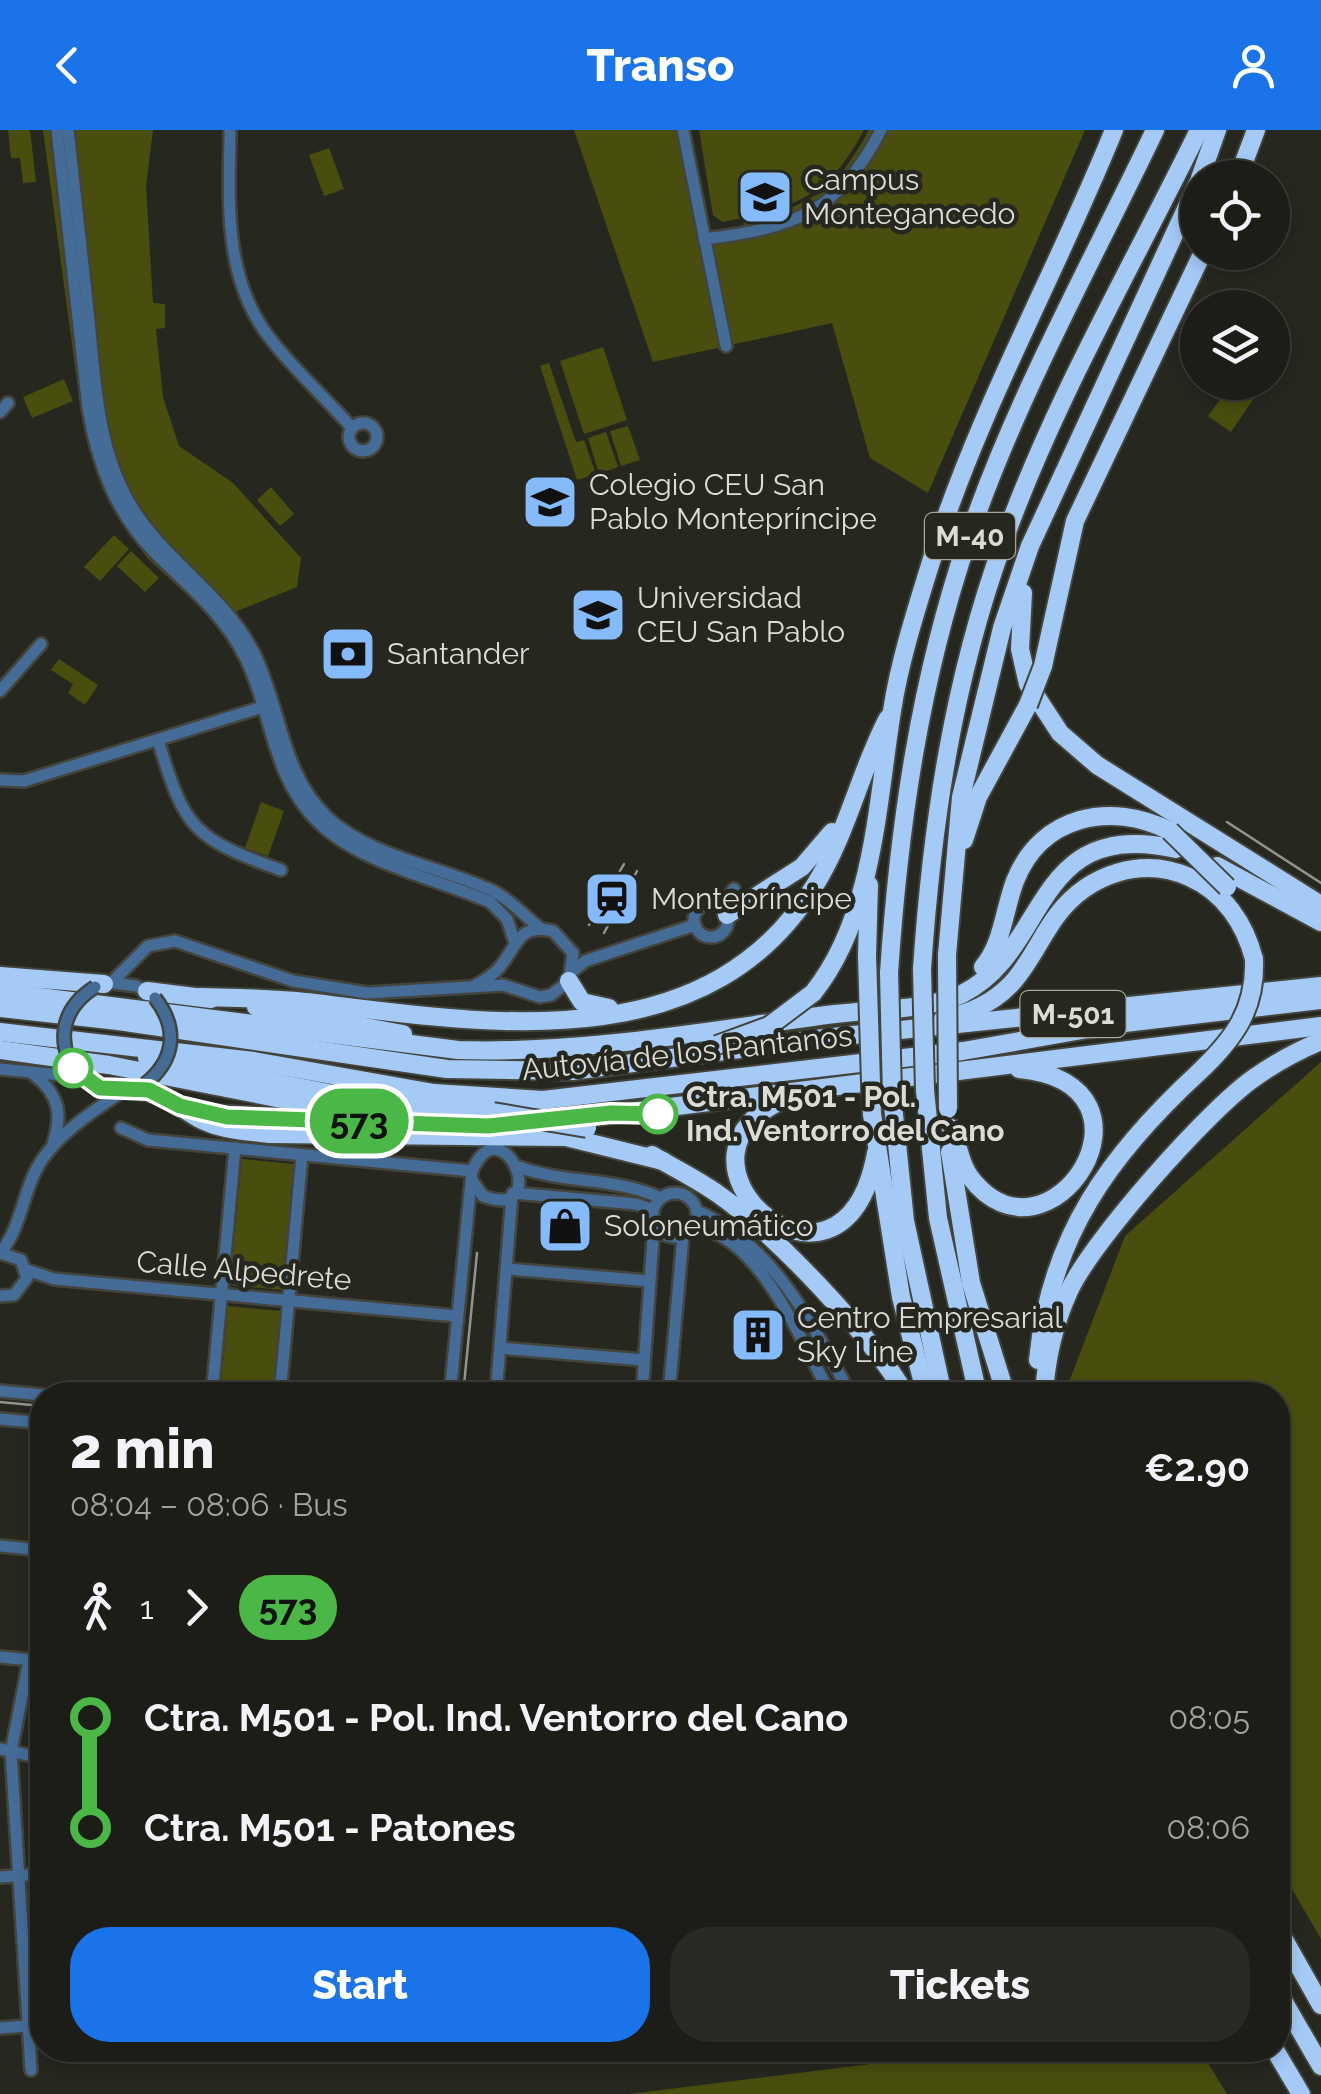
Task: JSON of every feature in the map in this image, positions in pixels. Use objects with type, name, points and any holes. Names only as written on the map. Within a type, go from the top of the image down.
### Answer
[{"type":"highway","points":[[656,1061],[770,1026],[813,993],[837,960],[867,864],[892,711],[935,551],[966,464],[1114,130]]},
{"type":"highway","points":[[1095,177],[1125,130]]},
{"type":"highway","name":"M-40","points":[[940,1382],[905,1221],[892,1095],[889,973],[905,794],[925,690],[968,538],[1024,404],[1155,130]]},
{"type":"highway","name":"M-40","points":[[975,1382],[938,1218],[925,1090],[922,968],[930,861],[957,696],[1002,544],[1063,401],[1199,130]]},
{"type":"highway","points":[[1206,160],[1217,130]]},
{"type":"highway","points":[[1245,160],[1256,130]]},
{"type":"highway","points":[[1002,1382],[972,1284],[960,1224],[948,1109],[947,955],[959,813],[982,698],[1036,538],[1180,222]]},
{"type":"highway","points":[[953,884],[978,798],[1028,706],[1042,666],[1074,522],[1194,270]]},
{"type":"highway","points":[[1036,538],[1038,548],[1019,618],[1028,684],[1041,710],[1060,734],[1097,765],[1321,906]]},
{"type":"highway","points":[[146,992],[314,1002],[472,1023],[532,1024],[644,1008],[687,994],[722,977],[768,944],[816,884],[892,711]]},
{"type":"highway","points":[[724,911],[802,867],[848,812]]},
{"type":"highway","points":[[901,1005],[941,995],[979,971],[998,941],[1025,862],[1056,830],[1076,820],[1112,814],[1150,821],[1170,831],[1227,887],[1248,922],[1254,959],[1250,1005],[1237,1032],[1122,1148],[1070,1234],[1041,1329],[1037,1382]]},
{"type":"highway","points":[[0,992],[122,1004],[382,1042],[482,1051],[571,1047],[960,994],[981,981],[1002,960],[1047,889],[1066,870],[1093,854],[1136,844],[1176,850]]},
{"type":"highway","points":[[867,864],[866,956],[876,1153],[901,1297],[923,1382]]},
{"type":"highway","points":[[1217,866],[1321,922]]},
{"type":"highway","points":[[824,1038],[958,1016],[985,1004],[1012,982],[1075,896],[1108,875],[1128,869],[1151,868],[1192,878],[1228,906],[1249,940]]},
{"type":"highway","points":[[0,976],[104,985]]},
{"type":"highway","points":[[572,976],[582,1002],[595,1008],[644,1008]]},
{"type":"highway","name":"Autovía de los Pantanos","points":[[0,1008],[118,1020],[447,1070],[572,1070],[824,1038],[1321,986]]},
{"type":"highway","points":[[201,997],[482,1051]]},
{"type":"highway","name":"Autovía de los Pantanos","points":[[0,1032],[254,1061],[434,1093],[544,1100],[962,1050],[1116,1024],[1321,1000]]},
{"type":"highway","points":[[29,1034],[386,1104],[491,1119],[584,1123],[994,1065],[1321,1026]]},
{"type":"highway","points":[[1046,1382],[1053,1333],[1070,1290],[1103,1238],[1220,1108],[1251,1080],[1321,1042]]},
{"type":"highway","points":[[0,1050],[108,1065],[409,1124]]},
{"type":"highway","points":[[950,1128],[972,1180],[1005,1202],[1042,1203],[1076,1183],[1087,1166],[1093,1129],[1080,1095],[1064,1080],[1042,1071],[994,1065]]},
{"type":"highway","points":[[133,1088],[149,1090],[226,1129],[270,1134],[566,1137],[663,1161]]},
{"type":"highway","points":[[812,1089],[772,1103],[759,1113],[739,1145],[736,1168],[741,1187],[762,1217],[790,1230],[812,1231],[847,1217],[870,1183],[876,1153]]},
{"type":"highway","points":[[180,1106],[227,1117],[409,1124],[491,1119]]},
{"type":"highway","points":[[584,1123],[663,1161],[722,1196],[854,1326],[896,1382]]},
{"type":"highway","points":[[1290,1950],[1321,2005]]},
{"type":"highway","points":[[1290,2013],[1321,2066]]},
{"type":"highway","points":[[1282,2062],[1301,2094]]},
{"type":"street","points":[[57,130],[88,408],[101,466],[133,527],[202,596],[232,635],[268,706],[286,776],[318,822],[352,847],[490,902],[507,919],[514,940],[506,959],[472,987]]},
{"type":"street","points":[[68,130],[98,408],[111,463],[142,522],[208,588],[241,630],[295,773],[326,816],[356,837],[496,892],[540,928],[553,931],[570,945],[619,953]]},
{"type":"street","points":[[230,130],[232,245],[242,287],[268,335],[352,428]]},
{"type":"street","points":[[683,130],[726,346]]},
{"type":"street","points":[[704,239],[770,228],[817,210],[852,180],[881,130]]},
{"type":"street","points":[[0,691],[40,644]]},
{"type":"street","points":[[0,780],[24,781],[268,706]]},
{"type":"street","points":[[158,740],[177,803],[198,834],[232,852],[282,870]]},
{"type":"street","points":[[695,926],[700,933],[716,936],[723,932],[724,911],[734,889]]},
{"type":"street","points":[[695,926],[702,906],[724,911]]},
{"type":"street","points":[[82,1123],[92,1103],[85,1080],[65,1052],[65,1021],[82,996],[104,985],[148,946],[175,942],[293,981],[335,989],[399,994],[472,987],[518,989],[540,997],[552,995],[585,962],[695,926]]},
{"type":"street","points":[[514,940],[540,928]]},
{"type":"street","points":[[570,945],[572,976]]},
{"type":"street","points":[[506,959],[511,980],[518,989]]},
{"type":"street","points":[[1,1253],[15,1235],[36,1170],[52,1147],[158,1074],[172,1044],[166,1011],[146,992],[130,964]]},
{"type":"street","points":[[104,985],[146,992]]},
{"type":"street","points":[[0,1068],[133,1088]]},
{"type":"street","points":[[30,1072],[57,1098],[60,1120],[52,1147]]},
{"type":"street","points":[[122,1128],[148,1140],[472,1175]]},
{"type":"street","points":[[213,1382],[235,1148]]},
{"type":"street","points":[[451,1382],[472,1175],[484,1154],[494,1151],[504,1152],[519,1166],[546,1177],[625,1184],[661,1198],[682,1194],[697,1211],[722,1222],[786,1283],[843,1382]]},
{"type":"street","points":[[281,1382],[302,1154]]},
{"type":"street","points":[[497,1382],[513,1194],[520,1181],[519,1166]]},
{"type":"street","points":[[472,1175],[483,1196],[503,1199],[513,1194],[636,1204],[653,1210]]},
{"type":"street","points":[[643,1382],[653,1210],[661,1198]]},
{"type":"street","points":[[670,1381],[688,1233],[697,1211]]},
{"type":"street","points":[[654,1224],[672,1237],[720,1232],[758,1267],[823,1382]]},
{"type":"street","points":[[0,1296],[20,1290],[24,1265],[15,1235]]},
{"type":"street","name":"Calle Alpedrete","points":[[1,1253],[54,1279],[457,1316]]},
{"type":"street","points":[[507,1269],[649,1282]]},
{"type":"street","points":[[500,1348],[644,1360]]},
{"type":"street","points":[[0,1391],[30,1394]]},
{"type":"street","points":[[0,1419],[30,1421]]},
{"type":"street","points":[[0,1546],[30,1549]]},
{"type":"street","points":[[0,1657],[30,1660]]},
{"type":"street","points":[[30,1677],[5,1750],[30,2055]]},
{"type":"street","points":[[5,1750],[30,1755]]},
{"type":"street","points":[[0,1877],[30,1875]]},
{"type":"street","points":[[0,2028],[28,2026]]},
{"type":"street","points":[[30,2062],[31,2070]]},
{"type":"green space","points":[[8,130],[30,130],[36,182],[23,183],[20,158],[11,158]]},
{"type":"green space","points":[[43,130],[153,130],[146,186],[153,303],[165,304],[165,328],[156,329],[163,397],[179,446],[233,483],[301,558],[297,587],[215,620],[148,559],[122,523],[95,461],[76,374]]},
{"type":"green space","points":[[574,130],[678,130],[701,248],[764,234],[812,216],[850,185],[886,130],[1085,130],[928,493],[870,458],[832,323],[653,362]]},
{"type":"green space","name":"Campus Montegancedo","points":[[699,130],[864,130],[837,171],[807,196],[771,211],[723,222],[713,215]]},
{"type":"green space","points":[[869,130],[877,130],[850,172],[824,197],[791,214],[744,228],[743,221],[787,209],[819,193],[845,168]]},
{"type":"green space","points":[[329,148],[344,189],[324,196],[309,155]]},
{"type":"green space","points":[[603,347],[627,420],[584,434],[560,361]]},
{"type":"green space","points":[[549,363],[576,442],[584,440],[596,474],[577,480],[540,366]]},
{"type":"green space","points":[[64,379],[73,401],[32,418],[23,397]]},
{"type":"green space","points":[[1220,400],[1253,400],[1231,432],[1208,416]]},
{"type":"green space","points":[[628,426],[640,460],[621,466],[610,431]]},
{"type":"green space","points":[[606,432],[618,467],[599,474],[588,438]]},
{"type":"green space","points":[[271,487],[294,514],[280,526],[257,500]]},
{"type":"green space","points":[[114,535],[129,549],[100,581],[84,567]]},
{"type":"green space","points":[[131,551],[159,578],[145,592],[117,566]]},
{"type":"green space","points":[[59,659],[98,685],[85,705],[68,693],[73,684],[51,670]]},
{"type":"green space","points":[[261,802],[284,811],[268,856],[245,848]]},
{"type":"green space","points":[[1321,1062],[1321,1939],[1290,1886],[1290,1382],[1069,1382],[1125,1236]]},
{"type":"green space","points":[[242,1159],[294,1164],[283,1290],[230,1285]]},
{"type":"green space","points":[[228,1306],[281,1311],[274,1382],[221,1382]]},
{"type":"green space","points":[[886,2062],[1207,2062],[1227,2094],[629,2094]]},
{"type":"tunnel","points":[[488,1126],[533,1122]]},
{"type":"tram line","points":[[1227,822],[1321,883]]},
{"type":"tram line","points":[[589,925],[624,864]]},
{"type":"tram line","points":[[604,933],[637,871]]},
{"type":"tram line","points":[[464,1382],[477,1253]]},
{"type":"tram line","points":[[0,1402],[30,1405]]},
{"type":"bus line","name":"573","points":[[73,1068],[89,1084],[100,1088],[149,1090],[180,1106],[227,1117],[488,1126],[611,1113],[635,1117],[658,1114]]},
{"type":"place","name":"Campus Montegancedo","points":[[765,197]]},
{"type":"place","name":"Colegio CEU San Pablo Montepríncipe","points":[[550,502]]},
{"type":"place","name":"Universidad CEU San Pablo","points":[[598,615]]},
{"type":"place","name":"Santander","points":[[348,654]]},
{"type":"place","name":"Montepríncipe","points":[[612,899]]},
{"type":"place","name":"Ctra. M501 - Pol. Ind. Ventorro del Cano","points":[[658,1114]]},
{"type":"place","name":"Soloneumático","points":[[565,1226]]},
{"type":"place","name":"Centro Empresarial Sky Line","points":[[758,1335]]}]
